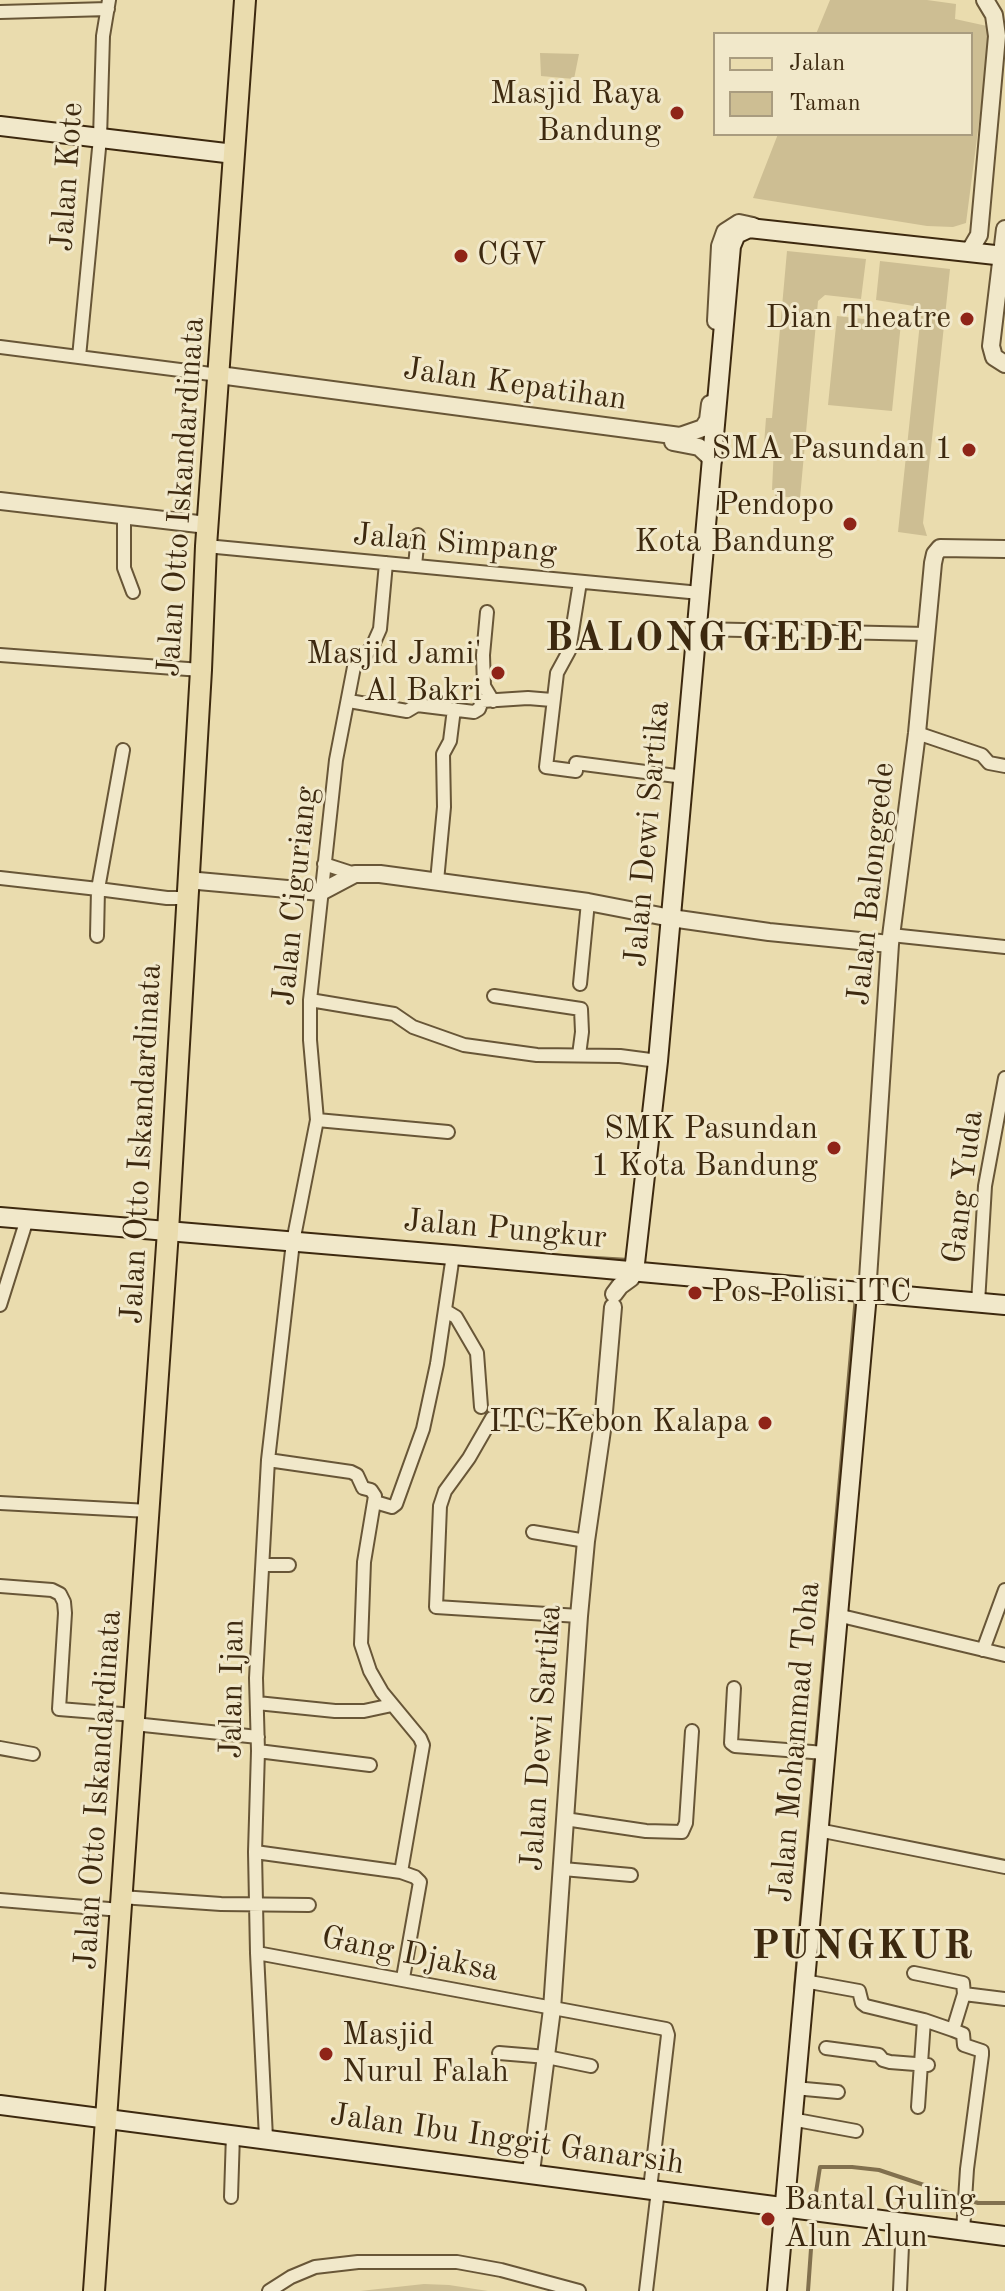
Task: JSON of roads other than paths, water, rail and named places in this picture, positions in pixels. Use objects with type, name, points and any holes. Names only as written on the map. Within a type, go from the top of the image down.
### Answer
[{"type":"main road","name":"Jalan Otto Iskandardinata","points":[[94,2291],[168,1231],[207,525],[245,0]]},
{"type":"main road","points":[[0,126],[234,154]]},
{"type":"main road","name":"Jalan Dewi Sartika","points":[[634,1272],[658,1061],[713,460],[720,330],[731,246],[740,230],[760,230]]},
{"type":"main road","points":[[760,230],[1004,256]]},
{"type":"main road","name":"Jalan Pungkur","points":[[0,1217],[1005,1305]]},
{"type":"main road","name":"Jalan Mohammad Toha","points":[[777,2291],[867,1294]]},
{"type":"main road","name":"Jalan Ibu Inggit Ganarsih","points":[[0,2105],[1005,2236]]},
{"type":"street","points":[[969,252],[979,235],[997,36],[994,15],[985,0]]},
{"type":"street","points":[[0,12],[109,5]]},
{"type":"street","name":"Jalan Kote","points":[[79,357],[109,5]]},
{"type":"street","name":"Jalan Dewi Sartika","points":[[720,330],[720,246],[725,232],[739,223],[760,230]]},
{"type":"street","points":[[1005,229],[991,346],[994,357],[1005,364]]},
{"type":"street","name":"Jalan Kepatihan","points":[[219,383],[680,436],[703,428],[708,420],[720,330]]},
{"type":"street","points":[[0,347],[79,357],[219,383]]},
{"type":"street","name":"Jalan Kepatihan","points":[[219,383],[233,382],[393,401],[688,444],[699,447],[713,460]]},
{"type":"street","points":[[0,501],[207,525]]},
{"type":"street","points":[[124,516],[124,568],[133,592]]},
{"type":"street","points":[[415,566],[418,535]]},
{"type":"street","name":"Jalan Simpang","points":[[206,546],[700,593]]},
{"type":"street","name":"Jalan Balonggede","points":[[867,1294],[890,939],[917,733],[933,563],[940,548],[1005,549]]},
{"type":"street","name":"Jalan Ciguriang","points":[[293,1242],[317,1120],[310,1000],[336,760],[354,667],[372,647],[380,629],[386,563]]},
{"type":"street","points":[[580,582],[569,651],[557,673],[552,700],[546,767],[576,771],[576,763],[684,777]]},
{"type":"street","points":[[487,612],[484,686],[493,701]]},
{"type":"street","points":[[697,629],[926,634]]},
{"type":"street","points":[[0,655],[201,670]]},
{"type":"street","points":[[349,701],[407,711],[417,705],[477,712],[482,701],[552,700]]},
{"type":"street","points":[[437,881],[444,807],[443,754],[450,741],[454,709]]},
{"type":"street","points":[[917,733],[982,755],[989,763],[1005,766]]},
{"type":"street","points":[[97,936],[98,889],[123,750]]},
{"type":"street","points":[[324,864],[355,874],[380,874],[588,902],[671,918],[791,935],[1005,947]]},
{"type":"street","points":[[0,878],[167,898],[187,889],[321,892],[355,874]]},
{"type":"street","points":[[580,984],[588,902]]},
{"type":"street","points":[[494,996],[581,1009],[579,1055]]},
{"type":"street","points":[[310,1000],[394,1014],[413,1027],[464,1045],[537,1055],[620,1056],[658,1061]]},
{"type":"street","name":"Gang Yuda","points":[[978,1303],[985,1186],[1005,1078]]},
{"type":"street","points":[[317,1120],[448,1132]]},
{"type":"street","points":[[0,1305],[27,1219]]},
{"type":"street","name":"Jalan Ijan","points":[[266,2138],[255,1852],[257,1635],[268,1460],[293,1242]]},
{"type":"street","points":[[375,1502],[392,1507],[398,1501],[423,1429],[446,1311],[453,1255]]},
{"type":"street","name":"Jalan Dewi Sartika","points":[[531,2172],[552,2009],[586,1541],[603,1423],[614,1301],[620,1286],[634,1272]]},
{"type":"street","points":[[446,1311],[456,1317],[477,1353],[481,1407]]},
{"type":"street","points":[[579,1616],[436,1607],[440,1506],[445,1491],[492,1418],[603,1423]]},
{"type":"street","points":[[268,1460],[351,1472],[357,1475],[363,1488],[373,1492],[375,1502],[364,1562],[361,1644],[370,1671],[382,1692],[423,1745],[401,1872]]},
{"type":"street","points":[[0,1503],[149,1511]]},
{"type":"street","points":[[533,1532],[586,1541]]},
{"type":"street","points":[[263,1565],[289,1565]]},
{"type":"street","points":[[0,1586],[52,1590],[60,1594],[64,1602],[59,1709],[258,1737]]},
{"type":"street","points":[[983,1650],[1005,1590]]},
{"type":"street","points":[[837,1615],[1005,1655]]},
{"type":"street","points":[[734,1688],[731,1743],[735,1746],[825,1753]]},
{"type":"street","points":[[257,1703],[335,1711],[364,1711],[392,1705]]},
{"type":"street","points":[[565,1819],[646,1831],[682,1832],[686,1823],[692,1731]]},
{"type":"street","points":[[0,1748],[33,1754]]},
{"type":"street","points":[[258,1751],[370,1765]]},
{"type":"street","points":[[818,1830],[1005,1867]]},
{"type":"street","points":[[255,1852],[401,1872],[415,1877],[420,1882],[403,1978]]},
{"type":"street","points":[[563,1869],[631,1875]]},
{"type":"street","points":[[0,1900],[309,1905]]},
{"type":"street","name":"Gang Djaksa","points":[[257,1953],[666,2029],[668,2035],[654,2190]]},
{"type":"street","points":[[914,1973],[962,1982],[964,1994],[953,2030]]},
{"type":"street","points":[[804,1981],[859,1991],[866,2006],[953,2030],[963,2034],[964,2045],[982,2051],[963,2231]]},
{"type":"street","points":[[964,1994],[1005,1999]]},
{"type":"street","points":[[918,2107],[924,2065],[924,2020]]},
{"type":"street","points":[[826,2048],[879,2055],[890,2062],[924,2065]]},
{"type":"street","points":[[499,2053],[547,2057],[591,2066]]},
{"type":"street","points":[[794,2088],[838,2092]]},
{"type":"street","points":[[791,2119],[856,2131]]},
{"type":"street","points":[[231,2197],[233,2134]]},
{"type":"street","points":[[646,2291],[654,2190]]},
{"type":"street","points":[[900,2291],[903,2223]]},
{"type":"street","points":[[269,2291],[315,2267],[358,2262],[457,2262],[579,2291]]},
{"type":"waterway","points":[[546,1255],[629,1260]]},
{"type":"waterway","points":[[816,1749],[856,1296]]},
{"type":"waterway","points":[[795,1989],[815,1756]]},
{"type":"waterway","points":[[815,2199],[820,2167],[852,2167],[879,2170],[978,2203],[1005,2203]]},
{"type":"waterway","points":[[808,2291],[813,2221]]},
{"type":"place","name":"Masjid Raya Bandung","points":[[677,113]]},
{"type":"place","name":"CGV","points":[[461,256]]},
{"type":"place","name":"Dian Theatre","points":[[967,319]]},
{"type":"place","name":"SMA Pasundan 1","points":[[969,450]]},
{"type":"place","name":"Pendopo Kota Bandung","points":[[850,524]]},
{"type":"place","name":"Masjid Jami' Al Bakri","points":[[498,673]]},
{"type":"place","name":"SMK Pasundan 1 Kota Bandung","points":[[834,1148]]},
{"type":"place","name":"Pos Polisi ITC","points":[[695,1293]]},
{"type":"place","name":"ITC Kebon Kalapa","points":[[765,1423]]},
{"type":"place","name":"Masjid Nurul Falah","points":[[326,2054]]},
{"type":"place","name":"Bantal Guling Alun Alun","points":[[768,2219]]},
{"type":"district","name":"BALONG GEDE","points":[[705,640]]},
{"type":"district","name":"PUNGKUR","points":[[863,1948]]}]
